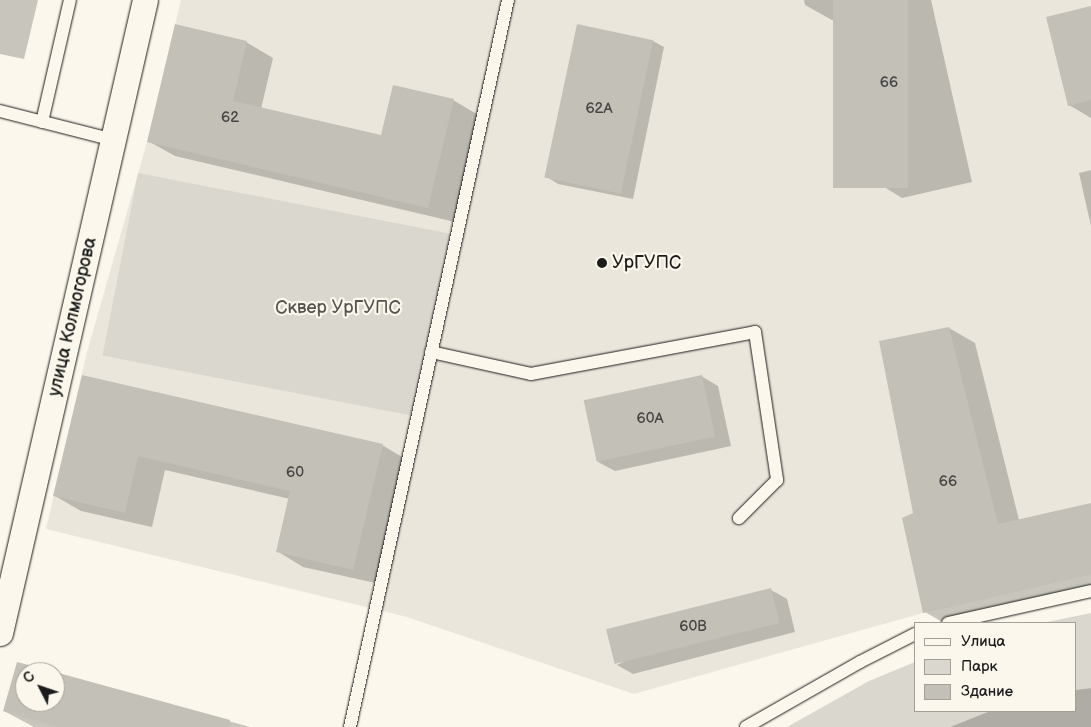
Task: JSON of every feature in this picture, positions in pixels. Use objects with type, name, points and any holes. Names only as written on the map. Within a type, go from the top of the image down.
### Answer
[{"type":"street","name":"улица Колмогорова","points":[[0,633],[145,0]]},
{"type":"lane","points":[[42,122],[70,0]]},
{"type":"lane","points":[[350,727],[508,0]]},
{"type":"lane","points":[[0,111],[114,140]]},
{"type":"lane","points":[[431,352],[531,374],[755,332],[777,480],[739,518]]},
{"type":"lane","points":[[952,622],[1091,590]]},
{"type":"lane","points":[[746,727],[860,662],[914,635]]},
{"type":"shaded area","name":"УрГУПС","points":[[181,0],[1091,0],[1091,574],[923,613],[634,694],[407,617],[46,529],[87,352],[147,142]]},
{"type":"shaded area","points":[[1091,688],[1091,727],[950,727],[988,712],[1076,712],[1076,690]]},
{"type":"green space","name":"Сквер УрГУПС","points":[[138,173],[457,235],[422,418],[103,356]]},
{"type":"green space","points":[[1091,613],[1091,688],[1076,690],[1076,622],[1047,622]]},
{"type":"green space","points":[[914,662],[914,712],[988,712],[950,727],[787,727],[869,681]]},
{"type":"building","points":[[833,0],[908,0],[908,188],[833,188]]},
{"type":"building","points":[[1091,6],[1091,100],[1068,106],[1046,17]]},
{"type":"building","points":[[175,24],[247,41],[233,101],[381,135],[393,85],[454,99],[428,208],[147,142]]},
{"type":"building","points":[[577,24],[653,40],[621,194],[544,178]]},
{"type":"building","points":[[949,327],[998,524],[1091,503],[1091,574],[923,613],[902,518],[913,513],[879,341]]},
{"type":"building","points":[[82,375],[383,444],[353,570],[276,552],[290,491],[138,456],[125,513],[53,496]]},
{"type":"building","points":[[702,375],[715,437],[597,462],[584,400]]},
{"type":"building","points":[[771,588],[780,623],[615,664],[606,629]]},
{"type":"building","points":[[15,669],[15,712],[65,712],[65,675],[230,720],[230,727],[59,727],[3,711]]},
{"type":"place","name":"УрГУПС","points":[[602,263]]}]
